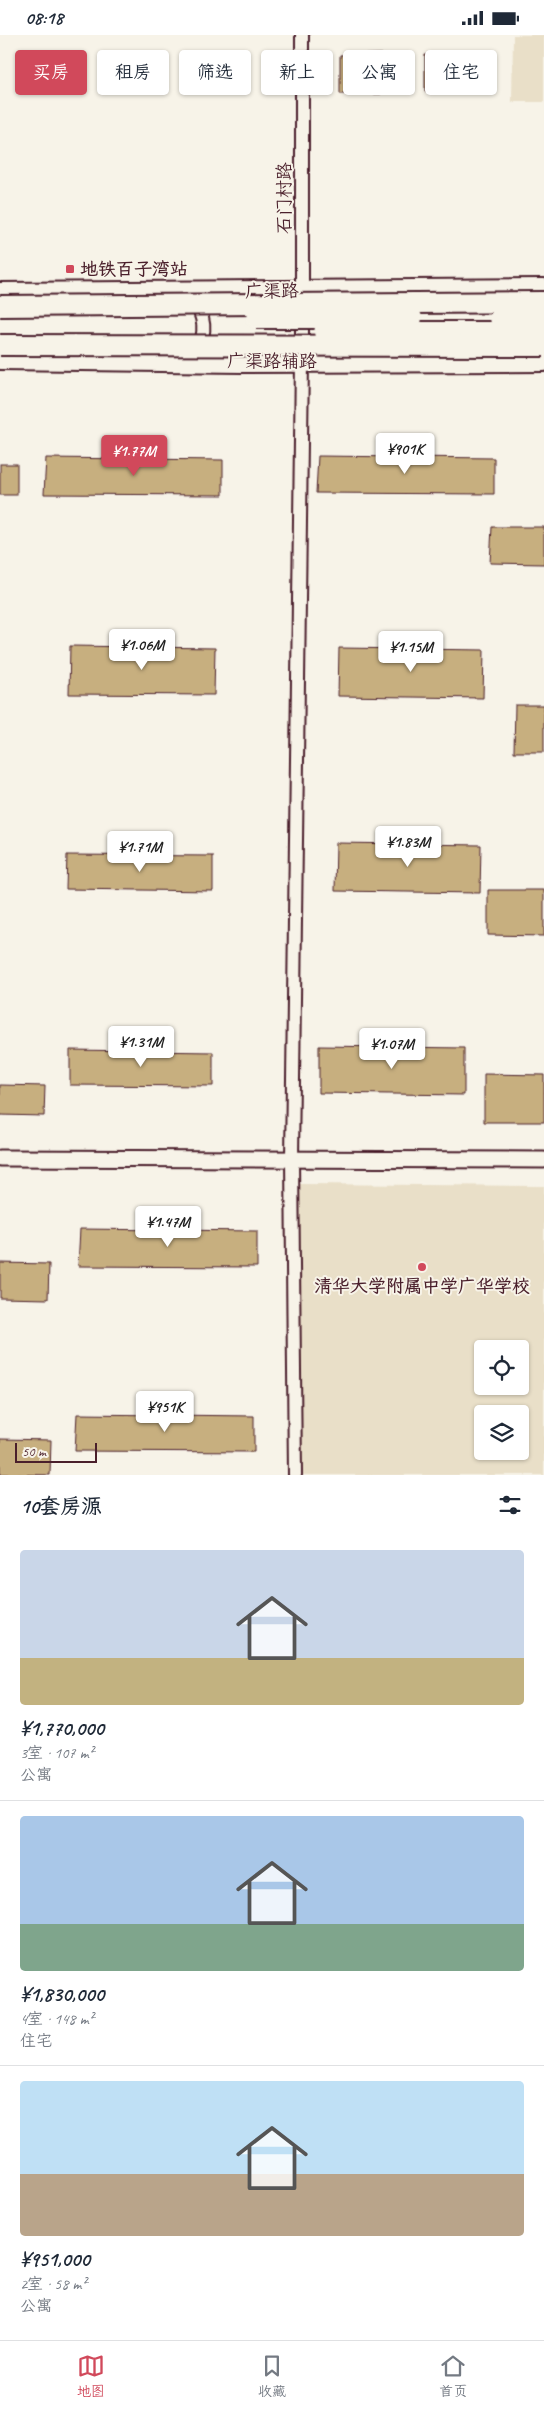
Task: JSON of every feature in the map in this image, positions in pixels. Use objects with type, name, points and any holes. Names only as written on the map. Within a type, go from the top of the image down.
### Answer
[{"type":"main road","name":"广渠路","points":[[0,293],[544,289]]},
{"type":"main road","points":[[0,306],[544,302]]},
{"type":"main road","name":"广渠路","points":[[0,319],[544,318]]},
{"type":"main road","points":[[0,333],[544,332]]},
{"type":"main road","points":[[0,345],[544,346]]},
{"type":"main road","name":"广渠路辅路","points":[[0,359],[544,361]]},
{"type":"street","name":"石门村路","points":[[295,1475],[292,1159],[302,361],[302,35]]},
{"type":"street","points":[[413,290],[396,310],[387,326],[391,341],[414,361]]},
{"type":"street","points":[[184,361],[197,352],[204,339],[202,312],[188,292]]},
{"type":"street","points":[[0,1157],[544,1160]]},
{"type":"shaded area","points":[[513,35],[544,35],[544,102],[512,102]]},
{"type":"shaded area","name":"清华大学附属中学广华学校","points":[[300,1184],[544,1186],[544,1475],[298,1475]]},
{"type":"building","points":[[340,55],[343,55],[343,94],[340,94]]},
{"type":"building","points":[[318,456],[494,458],[494,494],[316,493]]},
{"type":"building","points":[[46,458],[223,460],[223,495],[44,494]]},
{"type":"building","points":[[0,464],[17,464],[17,495],[0,495]]},
{"type":"building","points":[[492,527],[544,527],[544,564],[490,563]]},
{"type":"building","points":[[70,646],[215,648],[214,695],[69,694]]},
{"type":"building","points":[[339,648],[484,650],[483,698],[338,696]]},
{"type":"building","points":[[515,705],[544,705],[544,752],[514,752]]},
{"type":"building","points":[[336,843],[481,845],[480,893],[335,891]]},
{"type":"building","points":[[67,855],[213,856],[213,891],[66,889]]},
{"type":"building","points":[[488,890],[544,890],[544,936],[488,935]]},
{"type":"building","points":[[319,1046],[464,1048],[464,1095],[319,1093]]},
{"type":"building","points":[[70,1050],[213,1052],[213,1086],[70,1085]]},
{"type":"building","points":[[484,1074],[544,1075],[544,1122],[484,1122]]},
{"type":"building","points":[[0,1085],[45,1086],[44,1116],[0,1115]]},
{"type":"building","points":[[80,1229],[257,1231],[257,1267],[78,1266]]},
{"type":"building","points":[[0,1263],[49,1264],[48,1299],[0,1298]]},
{"type":"building","points":[[77,1414],[254,1416],[254,1452],[75,1451]]},
{"type":"building","points":[[0,1439],[51,1440],[50,1475],[0,1474]]},
{"type":"place","name":"地铁百子湾站","points":[[70,269]]},
{"type":"place","name":"清华大学附属中学广华学校","points":[[422,1267]]}]
